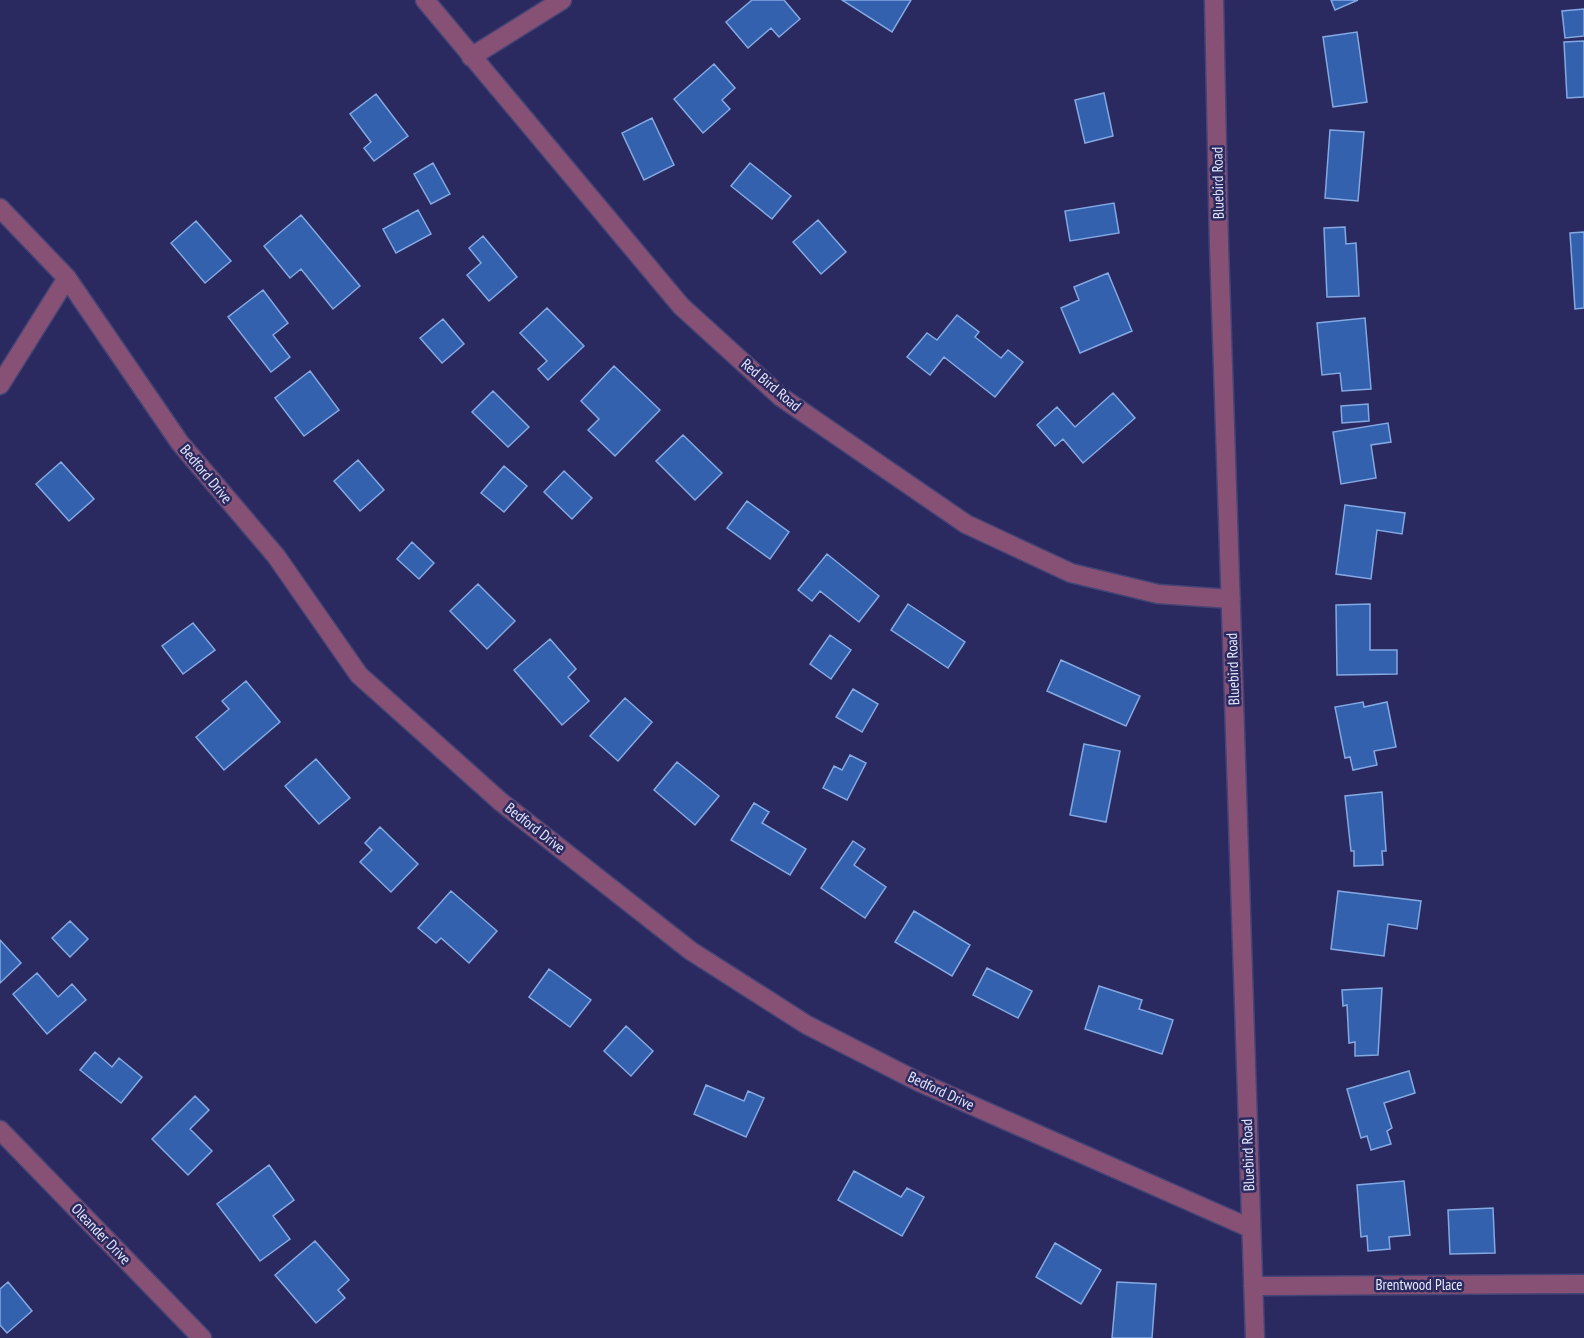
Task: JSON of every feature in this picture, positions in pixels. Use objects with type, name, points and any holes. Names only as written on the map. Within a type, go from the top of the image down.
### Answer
[{"type":"street","name":"Red Bird Road","points":[[425,0],[681,306],[781,397],[966,524],[1071,573],[1158,594],[1231,599]]},
{"type":"street","points":[[471,57],[562,0]]},
{"type":"street","name":"Bluebird Road","points":[[1214,0],[1255,1338]]},
{"type":"street","name":"Bedford Drive","points":[[0,208],[67,278],[180,443],[276,556],[359,675],[501,802],[691,951],[807,1025],[919,1082],[1250,1228]]},
{"type":"street","points":[[0,385],[67,278]]},
{"type":"street","name":"Oleander Drive","points":[[0,1130],[202,1338]]},
{"type":"street","name":"Brentwood Place","points":[[1253,1286],[1584,1284]]},
{"type":"building","points":[[752,0],[784,0],[800,19],[779,37],[771,28],[748,48],[726,22]]},
{"type":"building","points":[[842,0],[911,0],[892,32]]},
{"type":"building","points":[[1331,0],[1358,0],[1335,10]]},
{"type":"building","points":[[1584,9],[1584,36],[1565,38],[1562,11]]},
{"type":"building","points":[[1357,32],[1367,102],[1333,107],[1323,37]]},
{"type":"building","points":[[1584,41],[1584,97],[1567,98],[1564,42]]},
{"type":"building","points":[[714,64],[735,88],[722,100],[730,109],[703,133],[674,99]]},
{"type":"building","points":[[1104,93],[1113,136],[1085,143],[1075,100]]},
{"type":"building","points":[[376,94],[408,136],[374,161],[364,148],[371,142],[350,114]]},
{"type":"building","points":[[652,118],[674,165],[644,180],[622,133]]},
{"type":"building","points":[[1330,130],[1364,132],[1358,201],[1325,198]]},
{"type":"building","points":[[433,163],[450,194],[431,204],[414,174]]},
{"type":"building","points":[[750,163],[791,196],[772,219],[731,186]]},
{"type":"building","points":[[1114,203],[1119,233],[1070,241],[1065,211]]},
{"type":"building","points":[[418,210],[431,234],[396,253],[383,229]]},
{"type":"building","points":[[301,215],[360,286],[333,309],[301,269],[290,278],[264,246]]},
{"type":"building","points":[[818,220],[846,252],[821,274],[793,242]]},
{"type":"building","points":[[196,221],[231,261],[205,283],[171,243]]},
{"type":"building","points":[[1345,227],[1346,244],[1356,243],[1359,296],[1327,297],[1324,228]]},
{"type":"building","points":[[1584,232],[1584,308],[1575,309],[1570,233]]},
{"type":"building","points":[[483,236],[517,277],[489,301],[467,275],[481,263],[469,248]]},
{"type":"building","points":[[1108,273],[1132,331],[1080,353],[1061,308],[1079,300],[1074,287]]},
{"type":"building","points":[[263,290],[288,323],[273,335],[290,357],[271,372],[228,317]]},
{"type":"building","points":[[547,308],[584,346],[548,380],[538,369],[547,361],[520,333]]},
{"type":"building","points":[[957,315],[979,332],[975,337],[1001,358],[1008,350],[1023,362],[995,397],[944,357],[930,375],[907,357],[927,333],[937,340]]},
{"type":"building","points":[[1365,318],[1371,389],[1342,391],[1340,373],[1322,375],[1317,323]]},
{"type":"building","points":[[443,319],[464,344],[442,363],[420,338]]},
{"type":"building","points":[[614,366],[660,410],[615,456],[588,430],[599,419],[581,401]]},
{"type":"building","points":[[310,371],[339,410],[304,436],[275,398]]},
{"type":"building","points":[[493,391],[529,427],[508,447],[472,412]]},
{"type":"building","points":[[1113,393],[1135,418],[1083,463],[1063,439],[1055,446],[1037,425],[1057,407],[1075,427]]},
{"type":"building","points":[[1368,404],[1369,421],[1342,423],[1341,406]]},
{"type":"building","points":[[1388,423],[1391,442],[1371,445],[1376,478],[1341,484],[1333,432]]},
{"type":"building","points":[[683,435],[722,473],[695,500],[656,461]]},
{"type":"building","points":[[358,460],[384,490],[360,511],[334,481]]},
{"type":"building","points":[[61,462],[94,499],[69,521],[36,484]]},
{"type":"building","points":[[504,466],[527,486],[504,512],[481,493]]},
{"type":"building","points":[[564,471],[592,498],[572,519],[544,492]]},
{"type":"building","points":[[747,501],[789,532],[770,559],[727,528]]},
{"type":"building","points":[[1345,505],[1405,513],[1402,534],[1377,530],[1371,579],[1336,574]]},
{"type":"building","points":[[412,542],[434,563],[419,579],[397,559]]},
{"type":"building","points":[[827,554],[879,596],[859,622],[820,591],[812,601],[798,590]]},
{"type":"building","points":[[478,584],[515,621],[487,649],[450,611]]},
{"type":"building","points":[[908,604],[965,642],[948,668],[891,630]]},
{"type":"building","points":[[1370,604],[1370,650],[1397,650],[1397,674],[1337,675],[1336,605]]},
{"type":"building","points":[[193,623],[215,650],[183,674],[162,646]]},
{"type":"building","points":[[830,635],[851,650],[831,679],[810,664]]},
{"type":"building","points":[[550,639],[576,669],[568,677],[589,701],[562,725],[514,670]]},
{"type":"building","points":[[1061,660],[1140,696],[1126,726],[1047,691]]},
{"type":"building","points":[[246,681],[280,722],[224,770],[196,737],[229,709],[222,701]]},
{"type":"building","points":[[853,689],[878,704],[862,732],[836,717]]},
{"type":"building","points":[[625,698],[652,722],[618,761],[590,736]]},
{"type":"building","points":[[1363,702],[1364,707],[1387,702],[1396,747],[1374,751],[1377,765],[1353,770],[1350,757],[1345,758],[1335,707]]},
{"type":"building","points":[[1084,744],[1120,751],[1106,822],[1070,815]]},
{"type":"building","points":[[850,755],[866,763],[847,800],[823,788],[834,766],[842,770]]},
{"type":"building","points":[[316,759],[350,798],[319,824],[285,786]]},
{"type":"building","points":[[677,762],[719,796],[695,825],[654,790]]},
{"type":"building","points":[[1382,792],[1386,851],[1382,851],[1383,865],[1354,866],[1354,851],[1351,851],[1345,796]]},
{"type":"building","points":[[754,803],[769,812],[762,823],[806,849],[790,875],[731,840]]},
{"type":"building","points":[[380,827],[418,864],[391,892],[360,862],[372,850],[365,843]]},
{"type":"building","points":[[853,841],[865,849],[854,865],[886,887],[865,918],[821,888]]},
{"type":"building","points":[[451,891],[497,931],[469,963],[441,938],[436,943],[418,928]]},
{"type":"building","points":[[1338,891],[1421,901],[1417,929],[1388,924],[1384,956],[1331,949]]},
{"type":"building","points":[[914,911],[970,945],[952,976],[895,942]]},
{"type":"building","points":[[70,921],[88,939],[70,957],[52,938]]},
{"type":"building","points":[[0,940],[21,963],[0,983]]},
{"type":"building","points":[[987,968],[1032,991],[1018,1018],[973,995]]},
{"type":"building","points":[[549,969],[591,1000],[570,1027],[529,997]]},
{"type":"building","points":[[37,973],[58,997],[72,984],[86,1000],[47,1034],[13,994]]},
{"type":"building","points":[[1099,986],[1142,1000],[1139,1009],[1173,1020],[1162,1054],[1085,1029]]},
{"type":"building","points":[[1382,988],[1378,1055],[1355,1056],[1355,1042],[1349,1043],[1347,1005],[1343,1006],[1342,990]]},
{"type":"building","points":[[626,1026],[653,1051],[631,1076],[604,1051]]},
{"type":"building","points":[[95,1052],[112,1067],[119,1058],[142,1077],[121,1103],[80,1070]]},
{"type":"building","points":[[1409,1071],[1415,1093],[1384,1103],[1392,1128],[1387,1131],[1391,1144],[1371,1150],[1367,1136],[1361,1138],[1347,1089]]},
{"type":"building","points":[[706,1085],[744,1101],[748,1091],[764,1098],[746,1137],[694,1114]]},
{"type":"building","points":[[195,1096],[209,1110],[190,1129],[212,1151],[188,1175],[152,1139]]},
{"type":"building","points":[[269,1165],[294,1200],[273,1216],[290,1239],[260,1261],[217,1204]]},
{"type":"building","points":[[854,1171],[901,1197],[907,1188],[924,1197],[902,1236],[838,1200]]},
{"type":"building","points":[[1404,1181],[1410,1235],[1389,1237],[1390,1249],[1368,1251],[1367,1236],[1361,1237],[1357,1185]]},
{"type":"building","points":[[1493,1208],[1495,1253],[1450,1254],[1448,1210]]},
{"type":"building","points":[[315,1241],[349,1280],[338,1290],[345,1298],[316,1323],[275,1275]]},
{"type":"building","points":[[1055,1243],[1101,1270],[1081,1304],[1036,1277]]},
{"type":"building","points":[[8,1282],[32,1311],[7,1333],[0,1325],[0,1289]]},
{"type":"building","points":[[1117,1282],[1156,1284],[1152,1338],[1112,1338]]}]
